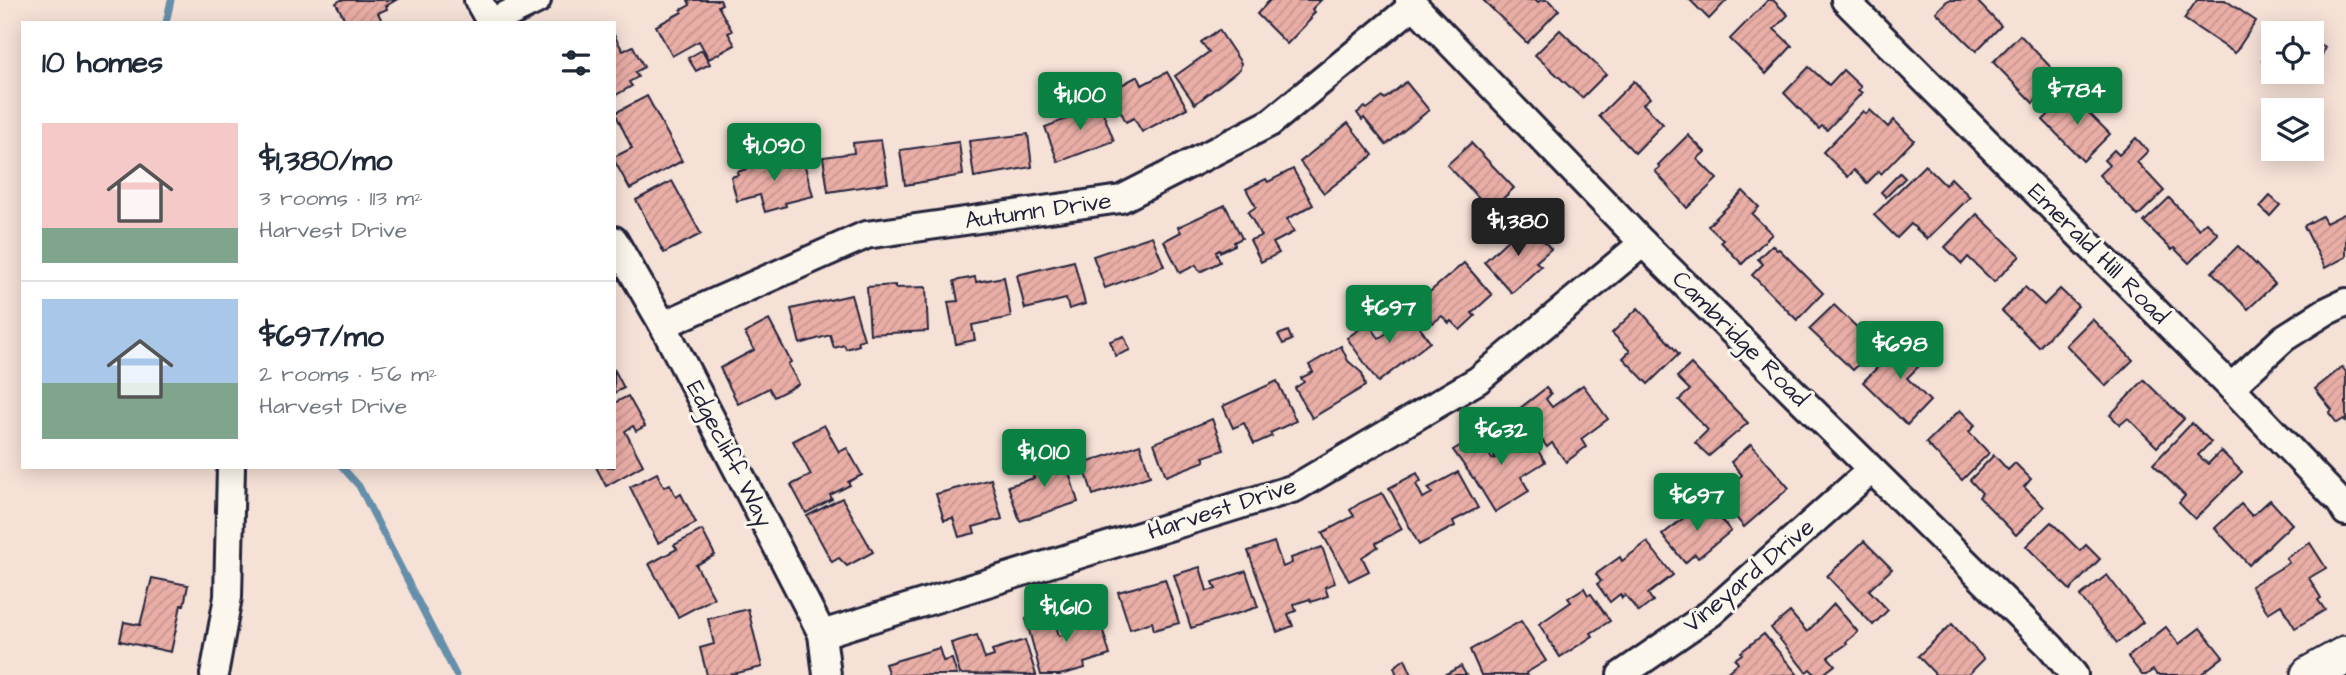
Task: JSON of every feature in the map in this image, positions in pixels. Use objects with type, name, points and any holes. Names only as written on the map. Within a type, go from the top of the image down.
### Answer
[{"type":"main road","points":[[2310,675],[2346,655]]},
{"type":"street","points":[[478,0],[490,21]]},
{"type":"street","points":[[495,21],[537,0]]},
{"type":"street","name":"Emerald Hill Road","points":[[1845,0],[2231,387],[2340,502],[2346,512]]},
{"type":"street","name":"Cambridge Road","points":[[1411,2],[1643,243],[2051,647],[2074,675]]},
{"type":"street","name":"Autumn Drive","points":[[663,325],[866,235],[1121,200],[1270,123],[1411,2]]},
{"type":"street","name":"Edgecliff Way","points":[[616,243],[663,325],[822,634],[827,675]]},
{"type":"street","name":"Harvest Drive","points":[[822,634],[1295,488],[1478,380],[1643,243]]},
{"type":"street","points":[[2231,387],[2284,338],[2346,302]]},
{"type":"street","points":[[214,675],[228,597],[230,469]]},
{"type":"street","name":"Vineyard Drive","points":[[1621,675],[1711,613],[1871,470]]},
{"type":"building","points":[[341,0],[396,0],[378,13],[382,21],[343,21],[336,3]]},
{"type":"building","points":[[688,0],[720,0],[722,4],[718,6],[732,31],[728,33],[735,45],[709,59],[699,41],[672,56],[656,26],[682,12],[681,10],[690,5]]},
{"type":"building","points":[[1270,0],[1321,0],[1312,9],[1315,12],[1311,19],[1287,44],[1257,14]]},
{"type":"building","points":[[1483,0],[1548,0],[1559,10],[1527,43]]},
{"type":"building","points":[[1690,0],[1727,0],[1709,19]]},
{"type":"building","points":[[1768,0],[1773,0],[1788,15],[1774,29],[1792,46],[1766,74],[1730,39]]},
{"type":"building","points":[[1948,0],[1976,0],[2001,26],[1976,51],[1936,12]]},
{"type":"building","points":[[2197,0],[2225,0],[2256,21],[2235,53],[2184,19]]},
{"type":"building","points":[[1219,30],[1241,63],[1240,69],[1195,104],[1175,76],[1209,52],[1201,42]]},
{"type":"building","points":[[1560,30],[1606,74],[1582,98],[1535,55]]},
{"type":"building","points":[[2020,35],[2060,77],[2033,103],[1993,62]]},
{"type":"building","points":[[616,39],[623,51],[633,46],[644,67],[635,72],[638,77],[629,82],[632,86],[616,95]]},
{"type":"building","points":[[702,50],[710,64],[696,71],[688,58]]},
{"type":"building","points":[[1809,67],[1829,85],[1843,70],[1861,87],[1858,90],[1862,93],[1827,130],[1822,126],[1819,129],[1784,93]]},
{"type":"building","points":[[1167,72],[1187,108],[1142,132],[1134,118],[1126,122],[1110,91],[1138,76],[1142,85]]},
{"type":"building","points":[[1634,81],[1650,98],[1643,104],[1663,124],[1635,153],[1599,116]]},
{"type":"building","points":[[1406,82],[1429,110],[1386,145],[1357,113],[1383,97],[1385,99]]},
{"type":"building","points":[[2070,94],[2110,134],[2083,161],[2043,120]]},
{"type":"building","points":[[647,96],[682,161],[630,189],[616,164],[616,156],[632,148],[616,112]]},
{"type":"building","points":[[1097,97],[1114,141],[1058,162],[1045,127],[1080,114],[1077,104]]},
{"type":"building","points":[[1870,110],[1888,127],[1894,120],[1914,140],[1881,174],[1879,171],[1867,183],[1854,170],[1848,177],[1823,152],[1863,111],[1866,114]]},
{"type":"building","points":[[1348,123],[1373,155],[1324,193],[1300,162]]},
{"type":"building","points":[[1028,134],[1032,167],[974,177],[969,141]]},
{"type":"building","points":[[1688,135],[1705,152],[1697,159],[1717,179],[1687,208],[1655,171]]},
{"type":"building","points":[[2136,138],[2148,151],[2137,162],[2164,191],[2138,216],[2099,175],[2109,165],[2104,160],[2114,150],[2119,155]]},
{"type":"building","points":[[881,140],[888,183],[828,192],[823,157],[854,153],[853,143]]},
{"type":"building","points":[[959,142],[963,175],[905,185],[900,150]]},
{"type":"building","points":[[1471,143],[1514,188],[1491,210],[1447,165]]},
{"type":"building","points":[[802,155],[813,196],[785,203],[786,206],[765,212],[760,195],[737,201],[731,177],[738,175],[737,172]]},
{"type":"building","points":[[1925,165],[1945,185],[1951,178],[1970,197],[1927,239],[1911,224],[1897,238],[1874,215]]},
{"type":"building","points":[[1293,169],[1313,205],[1287,219],[1294,232],[1273,243],[1279,253],[1261,262],[1250,240],[1261,236],[1248,212],[1256,207],[1246,189],[1266,179],[1268,182]]},
{"type":"building","points":[[1900,173],[1905,178],[1886,197],[1881,192]]},
{"type":"building","points":[[672,181],[701,234],[664,253],[636,200]]},
{"type":"building","points":[[1743,191],[1759,207],[1752,214],[1772,234],[1742,264],[1708,226]]},
{"type":"building","points":[[2270,196],[2280,205],[2270,216],[2260,207]]},
{"type":"building","points":[[2169,198],[2199,229],[2206,222],[2218,234],[2189,263],[2144,222]]},
{"type":"building","points":[[1225,205],[1242,238],[1234,242],[1235,245],[1216,252],[1220,262],[1200,272],[1196,265],[1180,273],[1164,241],[1181,232],[1178,227]]},
{"type":"building","points":[[2346,213],[2346,257],[2325,268],[2304,226],[2322,216],[2326,223]]},
{"type":"building","points":[[1977,214],[2020,256],[1994,282],[1968,257],[1962,264],[1945,247]]},
{"type":"building","points":[[1527,222],[1551,249],[1536,262],[1541,266],[1512,293],[1484,262]]},
{"type":"building","points":[[1152,236],[1164,266],[1105,288],[1093,256]]},
{"type":"building","points":[[1772,245],[1823,293],[1797,320],[1752,275],[1763,264],[1758,259]]},
{"type":"building","points":[[2238,246],[2275,284],[2248,309],[2212,272]]},
{"type":"building","points":[[1074,261],[1085,304],[1069,309],[1066,299],[1025,309],[1017,275]]},
{"type":"building","points":[[1464,263],[1492,295],[1472,313],[1475,316],[1460,330],[1442,316],[1433,323],[1410,297],[1420,288],[1426,295]]},
{"type":"building","points":[[975,277],[976,282],[1004,277],[1011,317],[972,325],[975,340],[956,344],[948,302],[958,301],[954,281]]},
{"type":"building","points":[[895,285],[895,288],[926,287],[928,331],[870,334],[867,287]]},
{"type":"building","points":[[2025,287],[2044,305],[2060,289],[2078,306],[2039,347],[2002,311]]},
{"type":"building","points":[[851,295],[864,339],[858,341],[859,345],[846,349],[844,345],[834,348],[830,335],[800,344],[791,309]]},
{"type":"building","points":[[1834,305],[1869,339],[1872,336],[1880,344],[1853,370],[1809,329]]},
{"type":"building","points":[[1406,308],[1430,342],[1378,382],[1347,338],[1368,323],[1379,338],[1393,329],[1387,321]]},
{"type":"building","points":[[1638,308],[1679,354],[1648,384],[1623,358],[1630,351],[1612,333]]},
{"type":"building","points":[[2092,319],[2133,360],[2106,386],[2066,345]]},
{"type":"building","points":[[769,320],[799,384],[774,397],[769,388],[738,404],[720,368],[754,350],[745,333]]},
{"type":"building","points":[[1288,331],[1292,340],[1283,344],[1278,335]]},
{"type":"building","points":[[1909,335],[1930,355],[1907,378],[1930,401],[1907,425],[1863,382]]},
{"type":"building","points":[[1124,336],[1130,350],[1116,356],[1110,341]]},
{"type":"building","points":[[1341,346],[1348,361],[1362,373],[1365,386],[1312,418],[1295,388],[1304,382],[1301,378],[1313,372],[1309,365]]},
{"type":"building","points":[[1691,364],[1748,423],[1709,456],[1695,443],[1708,430],[1679,400],[1690,390],[1677,377]]},
{"type":"building","points":[[2342,367],[2346,372],[2346,422],[2344,419],[2337,423],[2329,413],[2332,410],[2315,389]]},
{"type":"building","points":[[616,373],[624,388],[616,392]]},
{"type":"building","points":[[2144,380],[2184,419],[2157,447],[2128,418],[2120,425],[2110,415]]},
{"type":"building","points":[[1277,381],[1296,421],[1254,444],[1244,423],[1233,428],[1223,406]]},
{"type":"building","points":[[1583,385],[1608,419],[1581,439],[1586,447],[1566,462],[1552,443],[1547,447],[1519,409],[1546,388],[1551,394],[1546,399],[1552,407]]},
{"type":"building","points":[[628,396],[645,426],[636,431],[633,426],[625,431],[643,465],[606,486],[597,469],[616,469],[616,402]]},
{"type":"building","points":[[1960,410],[1975,425],[1969,432],[1989,453],[1962,480],[1926,443]]},
{"type":"building","points":[[1212,419],[1224,450],[1203,457],[1205,461],[1166,476],[1154,443]]},
{"type":"building","points":[[2192,423],[2211,442],[2198,455],[2208,464],[2221,451],[2242,472],[2195,519],[2179,503],[2185,496],[2153,464]]},
{"type":"building","points":[[824,425],[839,452],[847,448],[862,475],[848,482],[850,485],[830,495],[832,499],[806,513],[791,485],[811,475],[793,441]]},
{"type":"building","points":[[1524,428],[1545,462],[1521,477],[1529,491],[1495,512],[1453,450],[1478,435],[1492,459],[1499,451],[1496,445]]},
{"type":"building","points":[[1140,444],[1150,476],[1093,495],[1083,464]]},
{"type":"building","points":[[1751,444],[1789,488],[1744,527],[1718,496],[1742,475],[1731,462]]},
{"type":"building","points":[[1059,453],[1064,467],[1067,466],[1078,502],[1020,521],[1008,486],[1034,478],[1029,462]]},
{"type":"building","points":[[1994,455],[2008,470],[2015,463],[2031,479],[2024,487],[2044,507],[2016,535],[1979,497],[1982,493],[1970,480]]},
{"type":"building","points":[[1458,472],[1478,508],[1453,521],[1455,526],[1419,545],[1389,488],[1417,473],[1421,481],[1416,484],[1423,498],[1432,493],[1428,488]]},
{"type":"building","points":[[657,473],[664,487],[670,484],[676,497],[681,494],[696,523],[658,543],[630,487]]},
{"type":"building","points":[[991,479],[1002,519],[973,527],[975,533],[959,537],[953,518],[944,520],[936,494]]},
{"type":"building","points":[[1382,493],[1402,529],[1376,543],[1378,547],[1362,557],[1369,571],[1349,581],[1322,533],[1354,516],[1350,510],[1360,503]]},
{"type":"building","points":[[842,498],[873,552],[847,566],[839,558],[832,562],[807,516]]},
{"type":"building","points":[[2270,500],[2292,524],[2249,565],[2215,528],[2241,504],[2252,516]]},
{"type":"building","points":[[1705,501],[1731,531],[1698,558],[1695,554],[1685,563],[1662,535]]},
{"type":"building","points":[[2051,522],[2080,551],[2086,545],[2100,559],[2070,590],[2026,546]]},
{"type":"building","points":[[702,530],[715,555],[696,565],[714,598],[678,617],[649,564],[677,549],[674,545]]},
{"type":"building","points":[[1864,541],[1892,569],[1869,590],[1888,610],[1873,625],[1827,576]]},
{"type":"building","points":[[1274,542],[1283,567],[1292,563],[1291,558],[1322,547],[1335,583],[1325,587],[1328,596],[1294,604],[1296,611],[1288,614],[1293,626],[1277,632],[1248,551]]},
{"type":"building","points":[[1647,542],[1673,575],[1648,594],[1653,601],[1639,612],[1625,595],[1622,598],[1620,594],[1610,602],[1597,584],[1601,581],[1596,574],[1620,557],[1622,561]]},
{"type":"building","points":[[2310,543],[2326,568],[2309,578],[2325,610],[2295,628],[2281,605],[2268,613],[2251,586],[2289,563],[2286,558]]},
{"type":"building","points":[[1200,567],[1207,591],[1216,589],[1213,582],[1246,571],[1258,607],[1191,628],[1174,575]]},
{"type":"building","points":[[2107,575],[2143,622],[2117,643],[2080,596]]},
{"type":"building","points":[[152,578],[188,585],[171,652],[120,641],[124,622],[140,625]]},
{"type":"building","points":[[1165,579],[1179,623],[1154,630],[1152,622],[1130,629],[1118,592]]},
{"type":"building","points":[[1584,588],[1610,621],[1591,633],[1593,636],[1560,657],[1539,624],[1571,602],[1568,598]]},
{"type":"building","points":[[1834,604],[1858,632],[1847,644],[1828,657],[1835,665],[1822,675],[1816,675],[1810,669],[1806,672],[1771,628],[1790,612],[1807,632]]},
{"type":"building","points":[[748,609],[762,667],[729,675],[707,675],[700,648],[714,644],[708,619]]},
{"type":"building","points":[[1057,610],[1060,620],[1055,621],[1059,636],[1069,633],[1067,626],[1099,617],[1110,655],[1084,663],[1085,668],[1060,675],[1041,675],[1026,619]]},
{"type":"building","points":[[1521,621],[1546,661],[1526,673],[1527,675],[1481,675],[1470,650]]},
{"type":"building","points":[[1952,624],[1984,659],[1968,675],[1936,675],[1918,656]]},
{"type":"building","points":[[2166,627],[2179,644],[2200,628],[2223,657],[2200,675],[2157,675],[2153,670],[2142,675],[2128,657]]},
{"type":"building","points":[[1764,634],[1798,675],[1724,675],[1738,663],[1735,659],[1741,652]]},
{"type":"building","points":[[977,635],[985,659],[994,656],[992,650],[1025,640],[1036,675],[960,674],[951,643]]},
{"type":"building","points":[[939,648],[943,661],[952,659],[957,675],[889,675],[885,664]]},
{"type":"building","points":[[1405,659],[1412,675],[1397,675],[1394,667]]},
{"type":"building","points":[[1461,666],[1466,675],[1444,675]]},
{"type":"waterway","points":[[166,21],[171,0]]},
{"type":"waterway","points":[[344,469],[359,486],[456,675]]}]
